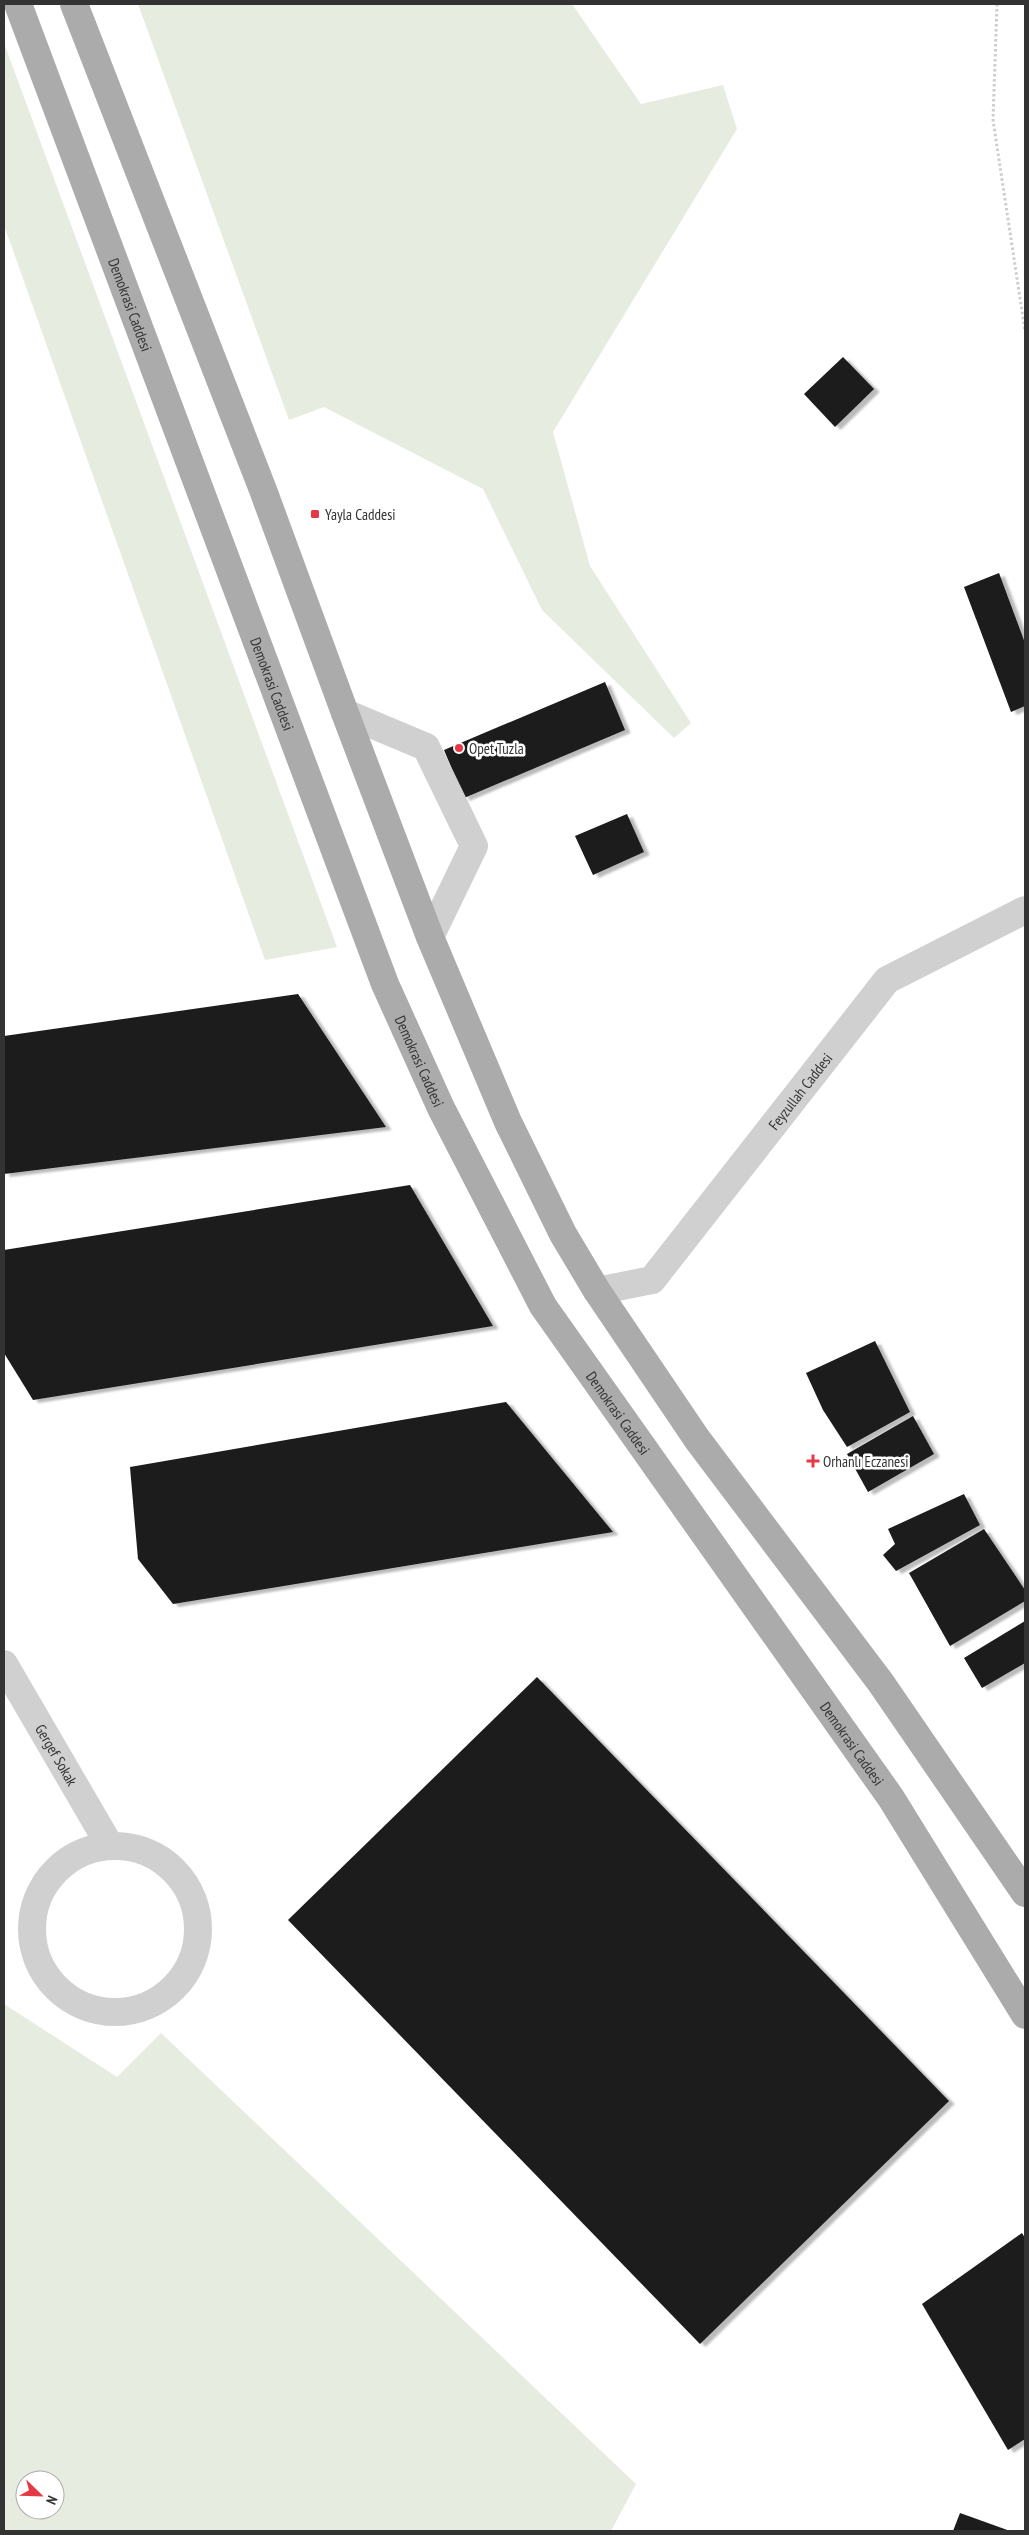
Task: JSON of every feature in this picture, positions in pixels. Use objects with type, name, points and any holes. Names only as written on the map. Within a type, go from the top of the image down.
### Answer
[{"type":"main road","name":"Demokrasi Caddesi","points":[[18,4],[385,984],[441,1108],[543,1306],[891,1798],[1025,2014]]},
{"type":"main road","points":[[74,4],[263,490],[345,714],[430,937],[508,1122],[563,1234],[597,1291],[697,1439],[881,1683],[1025,1893]]},
{"type":"street","points":[[345,714],[426,747],[474,846],[430,937]]},
{"type":"street","name":"Feyzullah Caddesi","points":[[597,1291],[652,1280],[887,980],[1025,910]]},
{"type":"street","name":"Gergef Sokak","points":[[4,1664],[110,1846]]},
{"type":"street","points":[[110,1846],[136,1849],[160,1859],[180,1876],[193,1899],[198,1924],[196,1951],[185,1974],[168,1994],[143,2008],[114,2013],[86,2008],[62,1993],[43,1971],[33,1944],[33,1915],[43,1888],[62,1866],[84,1852],[110,1846]]},
{"type":"path","points":[[997,4],[993,120],[1025,331]]},
{"type":"shaded area","points":[[138,4],[572,4],[641,104],[723,85],[737,129],[553,432],[590,566],[691,723],[674,738],[542,610],[483,489],[324,407],[289,420]]},
{"type":"shaded area","points":[[4,43],[337,947],[265,960],[4,225]]},
{"type":"shaded area","points":[[4,2004],[117,2077],[161,2033],[636,2484],[611,2531],[4,2531]]},
{"type":"building","points":[[843,357],[874,389],[835,427],[804,394]]},
{"type":"building","points":[[999,573],[1025,643],[1025,706],[1011,712],[964,587]]},
{"type":"building","points":[[605,682],[625,730],[464,798],[444,750]]},
{"type":"building","points":[[627,814],[644,852],[593,875],[575,836]]},
{"type":"building","points":[[298,994],[386,1127],[4,1174],[4,1036]]},
{"type":"building","points":[[410,1185],[493,1326],[33,1400],[4,1353],[4,1250]]},
{"type":"building","points":[[875,1341],[910,1412],[847,1447],[823,1410],[806,1373]]},
{"type":"building","points":[[506,1402],[613,1532],[173,1604],[138,1559],[130,1467]]},
{"type":"building","points":[[913,1416],[934,1454],[868,1492],[847,1454]]},
{"type":"building","points":[[964,1494],[980,1525],[896,1571],[883,1555],[895,1544],[888,1529]]},
{"type":"building","points":[[984,1529],[1025,1590],[1025,1601],[950,1646],[909,1573]]},
{"type":"building","points":[[1025,1621],[1025,1663],[982,1688],[964,1658]]},
{"type":"building","points":[[537,1677],[949,2101],[700,2344],[288,1920]]},
{"type":"building","points":[[1022,2233],[1025,2238],[1025,2439],[1008,2450],[922,2304]]},
{"type":"building","points":[[960,2513],[1010,2531],[953,2531]]},
{"type":"place","name":"Yayla Caddesi","points":[[315,514]]},
{"type":"place","name":"Opet Tuzla","points":[[459,748]]},
{"type":"place","name":"Orhanlı Eczanesi","points":[[813,1461]]}]
